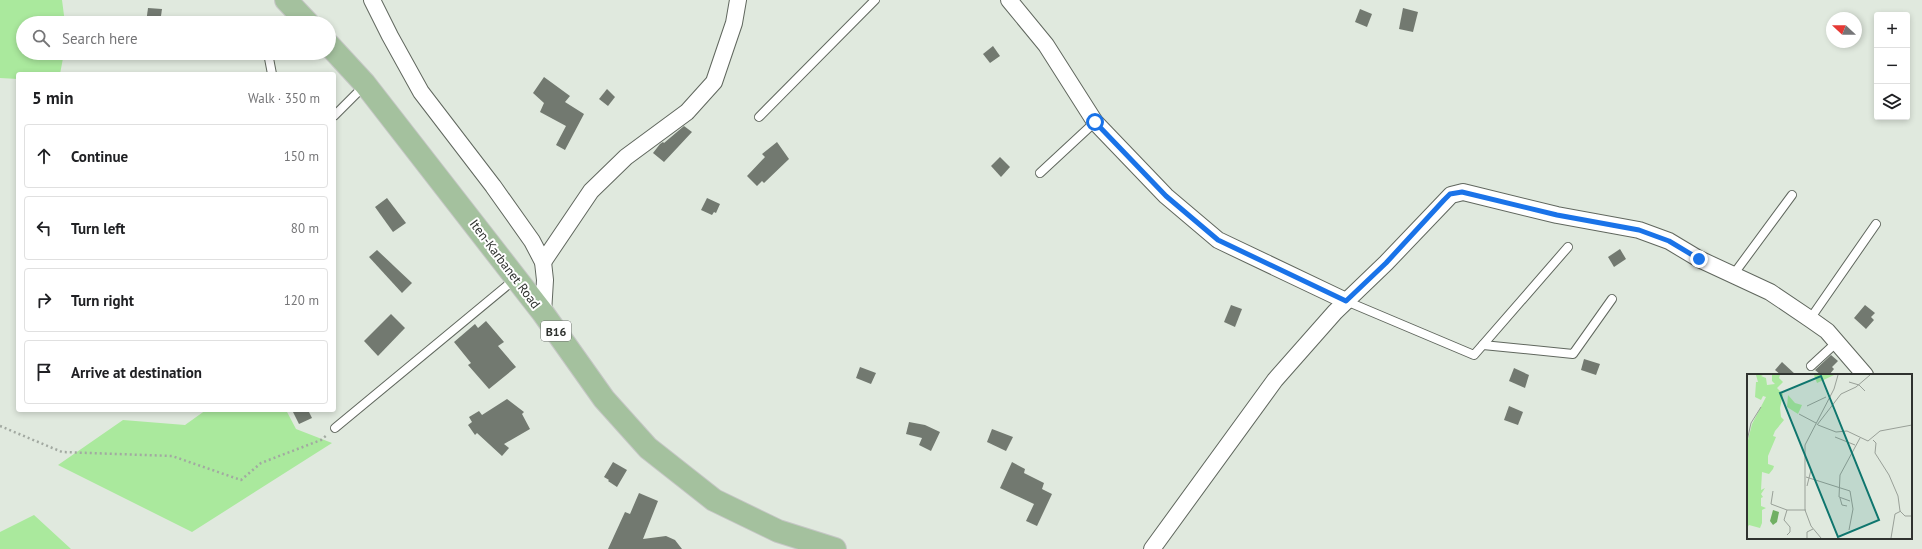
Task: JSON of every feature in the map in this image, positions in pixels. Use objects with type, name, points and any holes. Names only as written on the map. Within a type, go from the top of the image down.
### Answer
[{"type":"main road","points":[[286,0],[301,16]]},
{"type":"main road","name":"Iten-Karbanet Road","points":[[336,53],[365,84],[516,278],[543,313],[604,399],[648,448],[714,500],[778,532],[836,549]]},
{"type":"street","points":[[372,0],[421,92],[493,186],[532,241],[543,262],[545,280],[543,313]]},
{"type":"street","points":[[543,262],[591,191],[626,157],[687,112],[714,82],[734,23],[738,0]]},
{"type":"street","points":[[1009,0],[1046,45],[1095,122],[1166,196],[1218,240],[1346,301]]},
{"type":"street","points":[[1152,549],[1276,380],[1346,301],[1386,263],[1450,194],[1462,192],[1557,215],[1639,230],[1669,241],[1699,259],[1770,292],[1810,319],[1827,331],[1864,374]]},
{"type":"lane","points":[[759,117],[875,0]]},
{"type":"lane","points":[[269,60],[272,72]]},
{"type":"lane","points":[[336,114],[365,84]]},
{"type":"lane","points":[[1040,173],[1095,122]]},
{"type":"lane","points":[[1733,275],[1792,194]]},
{"type":"lane","points":[[1810,319],[1876,224]]},
{"type":"lane","points":[[1346,301],[1474,354],[1568,247]]},
{"type":"lane","points":[[335,428],[516,278]]},
{"type":"lane","points":[[1482,345],[1573,354],[1612,299]]},
{"type":"lane","points":[[1811,366],[1837,342]]},
{"type":"path","points":[[0,426],[62,452],[172,456],[241,480],[261,463],[321,440],[335,428]]},
{"type":"green space","points":[[0,0],[62,0],[64,16],[16,16],[16,60],[63,60],[60,72],[16,72],[16,79],[0,78]]},
{"type":"green space","points":[[203,412],[287,412],[296,429],[332,443],[192,532],[58,465],[123,420],[185,425]]},
{"type":"green space","points":[[34,515],[71,549],[0,549],[0,532]]},
{"type":"building","points":[[148,8],[162,9],[161,16],[147,16]]},
{"type":"building","points":[[1403,8],[1418,12],[1413,32],[1399,29]]},
{"type":"building","points":[[1360,9],[1372,14],[1367,27],[1355,22]]},
{"type":"building","points":[[993,46],[1000,56],[990,63],[983,54]]},
{"type":"building","points":[[544,77],[570,96],[565,102],[584,114],[565,150],[556,145],[566,126],[540,112],[544,103],[533,93]]},
{"type":"building","points":[[607,89],[615,97],[608,106],[599,99]]},
{"type":"building","points":[[684,126],[692,132],[664,162],[653,153],[660,144],[663,142],[664,143]]},
{"type":"building","points":[[777,142],[789,159],[764,183],[762,181],[757,186],[747,176],[765,157],[762,154]]},
{"type":"building","points":[[1000,157],[1010,167],[1001,177],[991,166]]},
{"type":"building","points":[[387,198],[406,223],[393,232],[375,207]]},
{"type":"building","points":[[707,198],[720,204],[716,213],[714,212],[712,215],[701,210]]},
{"type":"building","points":[[1620,249],[1626,259],[1614,267],[1608,257]]},
{"type":"building","points":[[377,250],[412,283],[402,293],[369,257]]},
{"type":"building","points":[[1231,305],[1242,309],[1235,327],[1224,322]]},
{"type":"building","points":[[1865,305],[1875,313],[1871,317],[1874,320],[1866,329],[1854,318]]},
{"type":"building","points":[[391,314],[405,328],[378,356],[364,341]]},
{"type":"building","points":[[486,321],[504,342],[498,346],[516,367],[489,389],[468,365],[471,363],[454,342],[475,324],[478,328]]},
{"type":"building","points":[[1831,355],[1838,361],[1832,367],[1834,369],[1830,374],[1820,374],[1815,370]]},
{"type":"building","points":[[1584,359],[1600,364],[1596,375],[1581,370]]},
{"type":"building","points":[[1782,362],[1795,374],[1780,374],[1775,370]]},
{"type":"building","points":[[860,367],[876,373],[871,384],[856,378]]},
{"type":"building","points":[[1514,368],[1529,375],[1525,388],[1509,381]]},
{"type":"building","points":[[507,399],[524,412],[522,414],[530,429],[504,444],[509,448],[502,456],[477,433],[475,435],[468,425],[472,422],[469,417],[479,411],[482,415]]},
{"type":"building","points":[[1509,406],[1523,412],[1518,425],[1504,420]]},
{"type":"building","points":[[293,412],[309,412],[312,418],[299,424]]},
{"type":"building","points":[[909,422],[925,425],[940,432],[931,451],[919,445],[922,438],[906,434]]},
{"type":"building","points":[[992,429],[1013,437],[1006,451],[987,442]]},
{"type":"building","points":[[613,462],[627,470],[617,487],[604,477]]},
{"type":"building","points":[[1012,462],[1025,469],[1024,473],[1044,483],[1042,489],[1052,494],[1037,526],[1026,521],[1034,504],[1000,488]]},
{"type":"building","points":[[639,493],[658,501],[643,539],[666,536],[675,540],[682,549],[608,549],[625,512],[630,514]]},
{"type":"route","points":[[1095,122],[1166,196],[1218,240],[1346,301],[1386,263],[1450,194],[1462,192],[1557,215],[1639,230],[1669,241],[1699,259]]}]
